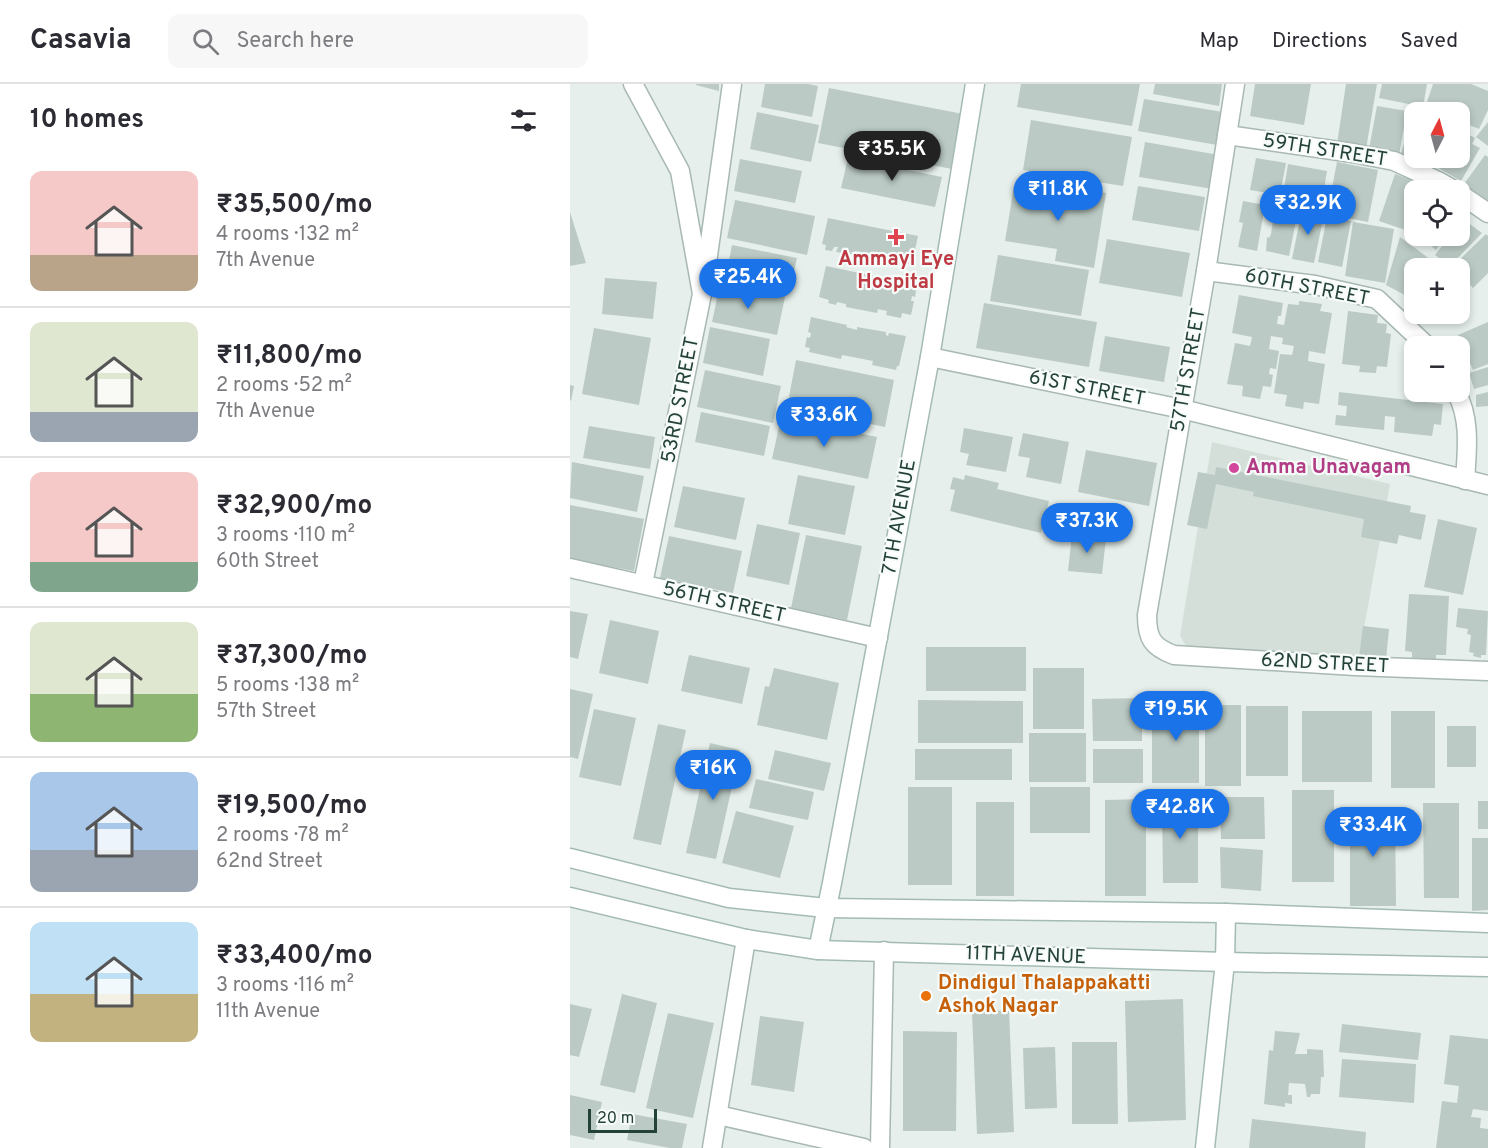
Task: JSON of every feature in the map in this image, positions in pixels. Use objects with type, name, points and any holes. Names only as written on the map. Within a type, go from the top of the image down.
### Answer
[{"type":"street","name":"53RD STREET","points":[[633,84],[680,171],[702,294],[643,584]]},
{"type":"street","points":[[702,294],[732,84]]},
{"type":"street","name":"7TH AVENUE","points":[[818,950],[930,357],[975,84]]},
{"type":"street","name":"57TH STREET","points":[[1162,651],[1150,640],[1147,615],[1206,271],[1234,84]]},
{"type":"street","name":"59TH STREET","points":[[1227,135],[1394,161],[1436,180]]},
{"type":"street","points":[[1470,201],[1488,213]]},
{"type":"street","name":"60TH STREET","points":[[1206,271],[1315,285],[1377,299],[1416,336]]},
{"type":"street","name":"61ST STREET","points":[[930,357],[1182,409],[1488,485]]},
{"type":"street","points":[[1462,402],[1467,446],[1465,480]]},
{"type":"street","name":"56TH STREET","points":[[570,568],[878,638]]},
{"type":"street","name":"62ND STREET","points":[[1162,651],[1174,655],[1488,671]]},
{"type":"street","points":[[570,858],[729,898],[826,908],[1226,913],[1488,923]]},
{"type":"street","name":"11TH AVENUE","points":[[570,897],[746,939],[818,950],[1488,967]]},
{"type":"street","points":[[1206,1148],[1225,962],[1226,913]]},
{"type":"street","points":[[712,1148],[746,939]]},
{"type":"street","points":[[880,1148],[884,951]]},
{"type":"street","points":[[718,1114],[864,1148]]},
{"type":"shaded area","points":[[1212,442],[1390,484],[1359,656],[1188,649],[1180,636]]},
{"type":"building","points":[[719,84],[719,91],[696,85]]},
{"type":"building","points":[[765,84],[818,86],[812,117],[761,107]]},
{"type":"building","points":[[1021,84],[1140,84],[1132,126],[1017,107]]},
{"type":"building","points":[[1155,84],[1222,84],[1219,106],[1153,94]]},
{"type":"building","points":[[1255,84],[1311,84],[1304,125],[1250,116]]},
{"type":"building","points":[[1346,84],[1377,84],[1366,149],[1337,144]]},
{"type":"building","points":[[1382,84],[1427,84],[1424,102],[1404,103],[1379,98]]},
{"type":"building","points":[[1433,84],[1471,84],[1488,91],[1488,110],[1479,129],[1470,125],[1470,102],[1427,102]]},
{"type":"building","points":[[829,88],[963,114],[952,169],[818,143]]},
{"type":"building","points":[[1144,99],[1223,112],[1217,145],[1138,131]]},
{"type":"building","points":[[1377,106],[1404,110],[1404,128],[1399,155],[1369,149]]},
{"type":"building","points":[[757,112],[819,125],[811,162],[750,149]]},
{"type":"building","points":[[1031,120],[1132,137],[1123,186],[1023,170]]},
{"type":"building","points":[[1488,122],[1488,146],[1476,137]]},
{"type":"building","points":[[1470,135],[1475,138],[1472,144],[1480,148],[1470,165]]},
{"type":"building","points":[[1145,142],[1219,155],[1213,189],[1139,177]]},
{"type":"building","points":[[1404,144],[1404,157],[1400,156]]},
{"type":"building","points":[[1485,155],[1488,157],[1488,201],[1470,188],[1470,180],[1467,180]]},
{"type":"building","points":[[848,158],[942,177],[935,207],[841,188]]},
{"type":"building","points":[[1256,158],[1286,163],[1280,195],[1250,190]]},
{"type":"building","points":[[740,159],[802,171],[795,203],[734,191]]},
{"type":"building","points":[[1337,162],[1378,170],[1368,222],[1327,214]]},
{"type":"building","points":[[1288,164],[1327,171],[1321,208],[1282,201]]},
{"type":"building","points":[[1438,168],[1468,168],[1462,180]]},
{"type":"building","points":[[1395,174],[1413,180],[1404,180],[1404,230],[1379,221]]},
{"type":"building","points":[[1014,186],[1065,195],[1066,186],[1106,193],[1094,268],[1055,261],[1057,249],[1005,241]]},
{"type":"building","points":[[1138,186],[1205,197],[1199,231],[1132,220]]},
{"type":"building","points":[[735,200],[815,216],[807,255],[727,238]]},
{"type":"building","points":[[1243,201],[1265,205],[1257,251],[1238,247],[1243,223],[1239,222]]},
{"type":"building","points":[[1276,202],[1299,206],[1289,256],[1266,251],[1267,237],[1269,238],[1271,234]]},
{"type":"building","points":[[1302,210],[1324,214],[1314,263],[1292,259]]},
{"type":"building","points":[[570,212],[586,263],[570,266]]},
{"type":"building","points":[[1327,217],[1351,221],[1342,267],[1318,262]]},
{"type":"building","points":[[828,218],[918,236],[912,263],[900,263],[901,260],[896,259],[895,263],[890,261],[891,258],[887,257],[886,261],[880,259],[881,256],[855,251],[854,255],[847,253],[848,249],[844,248],[843,253],[836,252],[838,247],[834,247],[832,251],[825,250],[826,245],[822,244]]},
{"type":"building","points":[[1353,222],[1394,229],[1385,283],[1345,276]]},
{"type":"building","points":[[1470,224],[1482,233],[1470,245]]},
{"type":"building","points":[[1486,234],[1488,236],[1488,273],[1473,288],[1470,285],[1470,258],[1461,258]]},
{"type":"building","points":[[1400,237],[1404,240],[1404,246],[1412,246],[1428,258],[1404,258],[1404,295],[1386,285]]},
{"type":"building","points":[[1107,239],[1190,253],[1182,297],[1099,283]]},
{"type":"building","points":[[732,245],[797,258],[790,289],[726,276]]},
{"type":"building","points":[[1442,246],[1469,246],[1458,258],[1439,258],[1435,255]]},
{"type":"building","points":[[998,255],[1089,270],[1081,316],[990,301]]},
{"type":"building","points":[[826,266],[917,285],[915,297],[912,296],[911,301],[914,301],[911,315],[902,313],[901,318],[886,315],[887,311],[878,309],[877,313],[846,307],[846,304],[837,302],[836,305],[828,303],[829,300],[819,297]]},
{"type":"building","points":[[605,278],[657,282],[653,319],[602,314]]},
{"type":"building","points":[[720,284],[785,297],[777,335],[712,322]]},
{"type":"building","points":[[1239,295],[1283,303],[1277,324],[1284,325],[1288,304],[1299,305],[1299,301],[1322,304],[1320,311],[1332,313],[1325,354],[1309,351],[1308,361],[1325,364],[1319,404],[1304,402],[1303,409],[1285,406],[1287,395],[1274,393],[1280,354],[1292,355],[1294,346],[1282,344],[1283,338],[1271,336],[1269,349],[1279,351],[1276,369],[1270,368],[1269,374],[1273,375],[1271,387],[1263,386],[1260,399],[1242,396],[1243,386],[1227,384],[1235,343],[1250,346],[1252,337],[1232,333]]},
{"type":"building","points":[[984,303],[1097,322],[1089,367],[976,348]]},
{"type":"building","points":[[1348,311],[1378,315],[1377,323],[1387,324],[1386,333],[1391,334],[1387,367],[1377,366],[1376,373],[1359,372],[1360,366],[1342,364]]},
{"type":"building","points":[[811,317],[847,325],[846,327],[857,330],[857,327],[886,332],[888,336],[889,333],[906,336],[899,366],[896,370],[872,365],[873,361],[842,355],[841,359],[809,352],[810,348],[805,347],[807,337],[810,338],[811,333],[808,332]]},
{"type":"building","points":[[1488,322],[1488,364],[1473,370],[1470,363],[1470,336],[1458,335]]},
{"type":"building","points":[[710,327],[770,339],[763,376],[703,363]]},
{"type":"building","points":[[594,328],[651,338],[639,405],[582,394]]},
{"type":"building","points":[[1105,336],[1170,347],[1164,382],[1099,371]]},
{"type":"building","points":[[796,360],[894,380],[885,427],[787,407]]},
{"type":"building","points":[[1488,367],[1488,385],[1474,389],[1470,373]]},
{"type":"building","points":[[705,370],[781,386],[773,423],[697,407]]},
{"type":"building","points":[[570,385],[574,386],[571,401],[570,400]]},
{"type":"building","points":[[1339,392],[1404,400],[1404,402],[1443,404],[1441,425],[1434,424],[1432,436],[1394,432],[1395,417],[1385,416],[1384,430],[1335,425],[1336,415],[1346,416],[1347,406],[1338,405]]},
{"type":"building","points":[[1488,392],[1488,406],[1476,407],[1476,395]]},
{"type":"building","points":[[701,412],[770,426],[764,456],[695,442]]},
{"type":"building","points":[[781,417],[877,437],[868,479],[772,459]]},
{"type":"building","points":[[589,426],[655,437],[650,469],[583,458]]},
{"type":"building","points":[[964,428],[1013,437],[1006,472],[966,465],[969,454],[960,452]]},
{"type":"building","points":[[1023,433],[1069,442],[1061,484],[1026,477],[1030,458],[1018,456]]},
{"type":"building","points":[[1086,450],[1157,463],[1149,506],[1078,492]]},
{"type":"building","points":[[572,462],[644,476],[637,512],[570,498]]},
{"type":"building","points":[[1216,467],[1411,506],[1410,512],[1426,515],[1421,540],[1399,535],[1397,544],[1361,537],[1364,519],[1253,496],[1254,492],[1216,484],[1207,529],[1187,525],[1198,472],[1215,475]]},
{"type":"building","points":[[798,475],[855,486],[845,535],[788,524]]},
{"type":"building","points":[[965,475],[999,483],[997,489],[1049,501],[1041,533],[950,511],[955,490],[950,489],[953,477],[964,480]]},
{"type":"building","points":[[683,486],[745,498],[736,540],[674,527]]},
{"type":"building","points":[[570,505],[644,519],[634,571],[570,559]]},
{"type":"building","points":[[1438,519],[1477,528],[1463,595],[1424,587]]},
{"type":"building","points":[[757,524],[800,533],[789,585],[746,576]]},
{"type":"building","points":[[806,535],[862,546],[847,620],[791,608]]},
{"type":"building","points":[[1072,535],[1106,538],[1102,574],[1068,571]]},
{"type":"building","points":[[669,536],[742,551],[733,593],[660,578]]},
{"type":"building","points":[[1409,594],[1449,596],[1446,655],[1436,655],[1436,661],[1412,660],[1412,652],[1405,651]]},
{"type":"building","points":[[1458,608],[1488,611],[1486,655],[1481,655],[1481,658],[1469,652],[1471,635],[1467,634],[1468,629],[1456,627]]},
{"type":"building","points":[[570,611],[588,614],[578,659],[570,657]]},
{"type":"building","points":[[610,620],[659,631],[648,684],[599,673]]},
{"type":"building","points":[[1363,626],[1389,629],[1386,660],[1359,657]]},
{"type":"building","points":[[926,647],[1026,647],[1026,691],[926,691]]},
{"type":"building","points":[[689,655],[750,668],[742,704],[681,691]]},
{"type":"building","points":[[774,668],[839,683],[827,740],[757,725],[765,686],[769,687]]},
{"type":"building","points":[[1033,668],[1084,668],[1084,729],[1033,729]]},
{"type":"building","points":[[570,689],[593,694],[578,759],[570,757]]},
{"type":"building","points":[[1142,698],[1142,741],[1093,741],[1092,699]]},
{"type":"building","points":[[918,700],[1023,701],[1023,743],[918,743]]},
{"type":"building","points":[[1152,700],[1199,700],[1199,783],[1152,783]]},
{"type":"building","points":[[1205,705],[1241,705],[1241,786],[1205,786]]},
{"type":"building","points":[[1246,706],[1288,706],[1288,776],[1246,776]]},
{"type":"building","points":[[594,709],[636,718],[621,786],[579,777]]},
{"type":"building","points":[[1302,711],[1372,711],[1372,782],[1302,782]]},
{"type":"building","points":[[1391,711],[1435,711],[1435,788],[1391,788]]},
{"type":"building","points":[[658,724],[686,730],[661,845],[633,839]]},
{"type":"building","points":[[1447,726],[1476,726],[1476,767],[1447,767]]},
{"type":"building","points":[[1029,733],[1086,733],[1086,782],[1029,782]]},
{"type":"building","points":[[710,743],[740,750],[716,859],[686,853]]},
{"type":"building","points":[[915,749],[1012,749],[1012,780],[915,780]]},
{"type":"building","points":[[1093,749],[1143,749],[1143,783],[1093,783]]},
{"type":"building","points":[[775,750],[831,763],[824,791],[768,779]]},
{"type":"building","points":[[756,779],[814,792],[808,820],[749,808]]},
{"type":"building","points":[[908,787],[952,787],[952,885],[908,885]]},
{"type":"building","points":[[1030,787],[1090,787],[1090,833],[1030,833]]},
{"type":"building","points":[[1292,790],[1334,790],[1334,882],[1292,882]]},
{"type":"building","points":[[1162,797],[1198,797],[1198,883],[1163,883]]},
{"type":"building","points":[[1220,797],[1264,797],[1265,839],[1221,839]]},
{"type":"building","points":[[1146,799],[1146,896],[1105,896],[1105,800]]},
{"type":"building","points":[[1478,801],[1488,801],[1488,829],[1478,829]]},
{"type":"building","points":[[976,802],[1014,802],[1014,896],[976,896]]},
{"type":"building","points":[[1423,803],[1459,803],[1459,898],[1424,898]]},
{"type":"building","points":[[1350,810],[1395,811],[1396,906],[1350,906]]},
{"type":"building","points":[[736,811],[794,826],[780,878],[722,863]]},
{"type":"building","points":[[1472,838],[1488,838],[1488,910],[1472,911]]},
{"type":"building","points":[[1220,847],[1263,850],[1261,891],[1221,888]]},
{"type":"building","points":[[622,994],[657,1003],[635,1093],[600,1085]]},
{"type":"building","points":[[1183,999],[1186,1120],[1128,1122],[1125,1001]]},
{"type":"building","points":[[570,1004],[592,1009],[579,1057],[570,1055]]},
{"type":"building","points":[[1009,1010],[1014,1132],[977,1134],[972,1012]]},
{"type":"building","points":[[668,1013],[714,1023],[693,1118],[646,1108]]},
{"type":"building","points":[[760,1016],[804,1022],[794,1092],[751,1085]]},
{"type":"building","points":[[1342,1024],[1421,1033],[1418,1060],[1339,1052]]},
{"type":"building","points":[[903,1031],[957,1032],[956,1131],[903,1131]]},
{"type":"building","points":[[1275,1031],[1300,1033],[1295,1054],[1307,1054],[1307,1049],[1323,1050],[1324,1077],[1321,1077],[1320,1094],[1311,1094],[1307,1097],[1305,1084],[1289,1083],[1288,1095],[1292,1095],[1292,1104],[1285,1103],[1285,1107],[1264,1104],[1269,1050],[1273,1051]]},
{"type":"building","points":[[1450,1035],[1488,1039],[1488,1111],[1473,1109],[1471,1117],[1481,1118],[1480,1128],[1488,1129],[1488,1148],[1436,1148],[1442,1101],[1457,1103],[1459,1086],[1444,1084]]},
{"type":"building","points":[[1072,1042],[1117,1042],[1118,1124],[1072,1124]]},
{"type":"building","points":[[1055,1047],[1057,1108],[1025,1109],[1023,1048]]},
{"type":"building","points":[[1342,1059],[1416,1064],[1414,1103],[1339,1097]]},
{"type":"building","points":[[570,1095],[602,1102],[594,1140],[570,1135]]},
{"type":"building","points":[[632,1114],[687,1124],[682,1148],[627,1140]]},
{"type":"building","points":[[1252,1119],[1366,1132],[1365,1148],[1249,1148]]},
{"type":"place","name":"Ammayi Eye Hospital","points":[[896,237]]},
{"type":"place","name":"Amma Unavagam","points":[[1234,468]]},
{"type":"place","name":"Dindigul Thalappakatti Ashok Nagar","points":[[926,996]]}]
